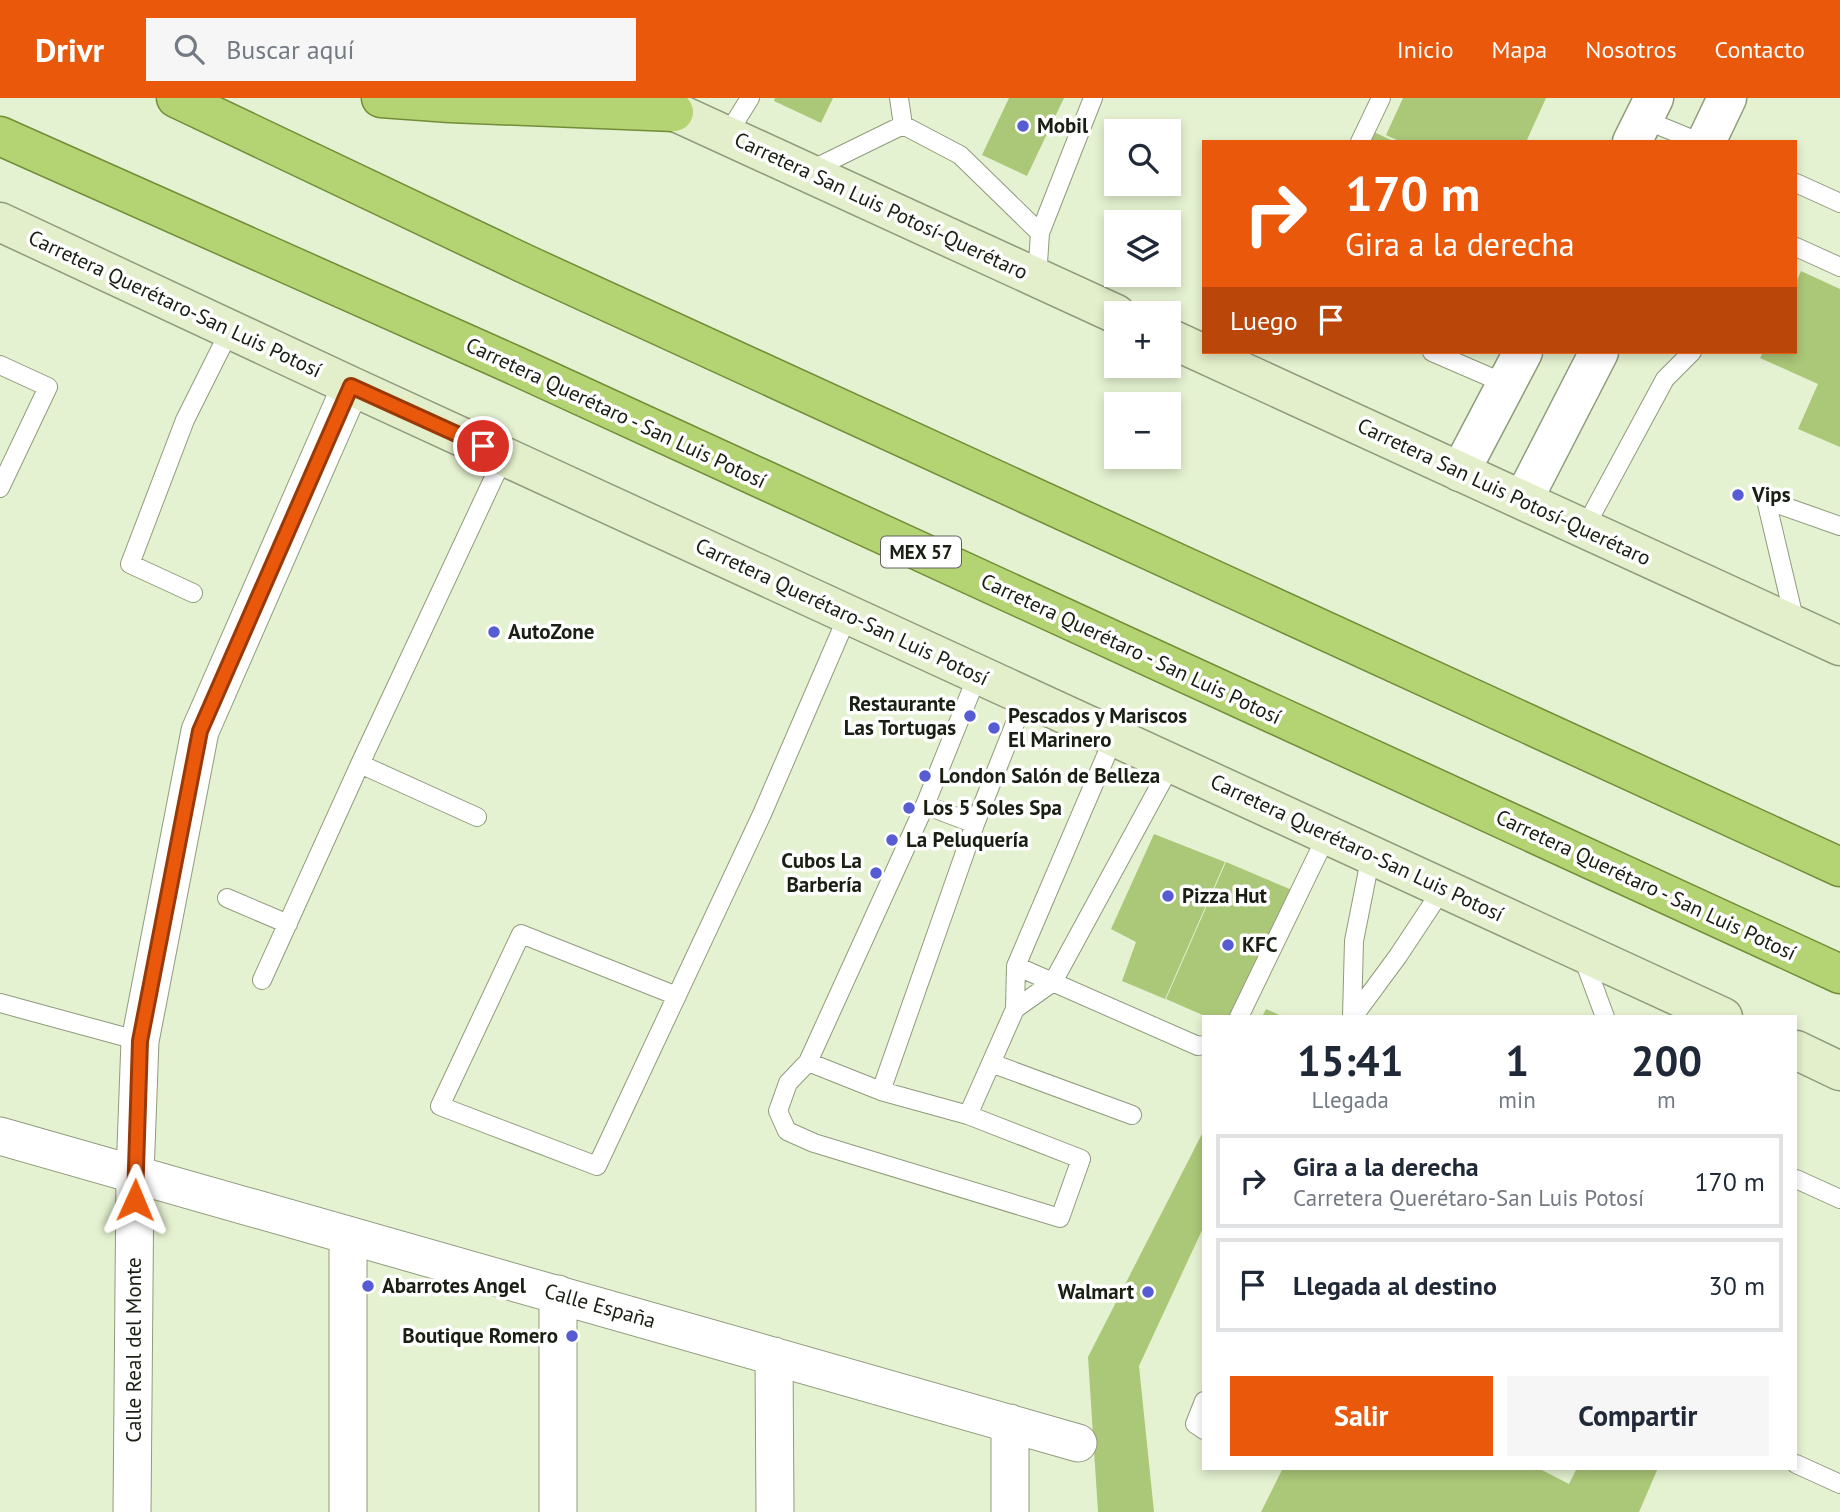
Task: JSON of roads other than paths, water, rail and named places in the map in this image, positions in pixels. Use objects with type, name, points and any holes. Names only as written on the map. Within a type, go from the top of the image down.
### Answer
[{"type":"highway","points":[[176,98],[536,269],[1840,867]]},
{"type":"highway","points":[[381,98],[450,103],[659,105]]},
{"type":"highway","name":"Carretera Querétaro - San Luis Potosí","points":[[0,136],[526,371],[1840,974]]},
{"type":"main road","name":"Carretera San Luis Potosí-Querétaro","points":[[659,105],[1104,309]]},
{"type":"main road","name":"Carretera Querétaro-San Luis Potosí","points":[[0,222],[1719,1015]]},
{"type":"main road","name":"Carretera San Luis Potosí-Querétaro","points":[[1181,342],[1202,350]]},
{"type":"main road","name":"Carretera San Luis Potosí-Querétaro","points":[[1212,354],[1250,368],[1460,472],[1840,646]]},
{"type":"main road","points":[[1797,1050],[1840,1070]]},
{"type":"street","points":[[1707,140],[1727,98]]},
{"type":"street","points":[[1523,500],[1598,354]]},
{"type":"street","points":[[1460,472],[1514,368]]},
{"type":"street","name":"Calle Real del Monte","points":[[132,1512],[135,1174],[140,1041],[200,731],[351,386]]},
{"type":"street","name":"Calle España","points":[[0,1136],[1079,1443]]},
{"type":"street","points":[[348,1235],[348,1512]]},
{"type":"street","points":[[558,1294],[558,1512]]},
{"type":"street","points":[[774,1356],[775,1512]]},
{"type":"street","points":[[1010,1423],[1010,1512]]},
{"type":"lane","points":[[727,135],[750,98]]},
{"type":"lane","points":[[899,98],[903,125]]},
{"type":"lane","points":[[1037,278],[1040,233],[1093,98]]},
{"type":"lane","points":[[1361,140],[1381,98]]},
{"type":"lane","points":[[1643,120],[1694,140]]},
{"type":"lane","points":[[807,172],[903,125]]},
{"type":"lane","points":[[903,125],[960,155],[1040,233]]},
{"type":"lane","points":[[1797,183],[1840,203]]},
{"type":"lane","points":[[1797,247],[1840,267]]},
{"type":"lane","points":[[192,593],[130,564],[185,420],[230,330]]},
{"type":"lane","points":[[1442,354],[1514,368]]},
{"type":"lane","points":[[1584,528],[1665,379],[1690,354]]},
{"type":"lane","points":[[0,365],[48,387],[0,488]]},
{"type":"lane","points":[[262,981],[504,456]]},
{"type":"lane","points":[[1796,626],[1766,500],[1840,526]]},
{"type":"lane","points":[[677,996],[521,934],[440,1106],[597,1167],[677,996],[762,814],[848,615]]},
{"type":"lane","points":[[807,1062],[881,1091],[968,1115],[1081,1159],[1060,1217],[814,1143],[787,1131],[778,1111],[788,1083],[807,1062],[925,805],[978,674]]},
{"type":"lane","points":[[881,1091],[975,824],[1026,696]]},
{"type":"lane","points":[[968,1115],[1015,1009],[1016,966],[1114,737]]},
{"type":"lane","points":[[1015,1009],[1053,982],[1172,763]]},
{"type":"lane","points":[[360,764],[477,817]]},
{"type":"lane","points":[[925,805],[975,824]]},
{"type":"lane","points":[[1239,1015],[1327,835]]},
{"type":"lane","points":[[1352,1015],[1354,941],[1371,855]]},
{"type":"lane","points":[[1354,1015],[1398,956],[1443,888]]},
{"type":"lane","points":[[226,898],[288,925]]},
{"type":"lane","points":[[1581,951],[1604,1015]]},
{"type":"lane","points":[[1016,966],[1198,1046],[1202,1045]]},
{"type":"lane","points":[[0,1003],[140,1041]]},
{"type":"lane","points":[[991,1063],[1132,1115]]},
{"type":"lane","points":[[1797,1180],[1840,1199]]},
{"type":"lane","points":[[1202,1406],[1195,1424],[1202,1429]]},
{"type":"lane","points":[[1797,1464],[1839,1482]]},
{"type":"place","name":"Mobil","points":[[1023,126]]},
{"type":"place","name":"Vips","points":[[1738,495]]},
{"type":"place","name":"AutoZone","points":[[494,632]]},
{"type":"place","name":"Restaurante Las Tortugas","points":[[970,716]]},
{"type":"place","name":"Pescados y Mariscos El Marinero","points":[[994,728]]},
{"type":"place","name":"London Salón de Belleza","points":[[925,776]]},
{"type":"place","name":"Los 5 Soles Spa","points":[[909,808]]},
{"type":"place","name":"La Peluquería","points":[[892,840]]},
{"type":"place","name":"Cubos La Barbería","points":[[876,873]]},
{"type":"place","name":"Pizza Hut","points":[[1168,896]]},
{"type":"place","name":"KFC","points":[[1228,945]]},
{"type":"place","name":"Abarrotes Angel","points":[[368,1286]]},
{"type":"place","name":"Walmart","points":[[1148,1292]]},
{"type":"place","name":"Boutique Romero","points":[[572,1336]]}]
